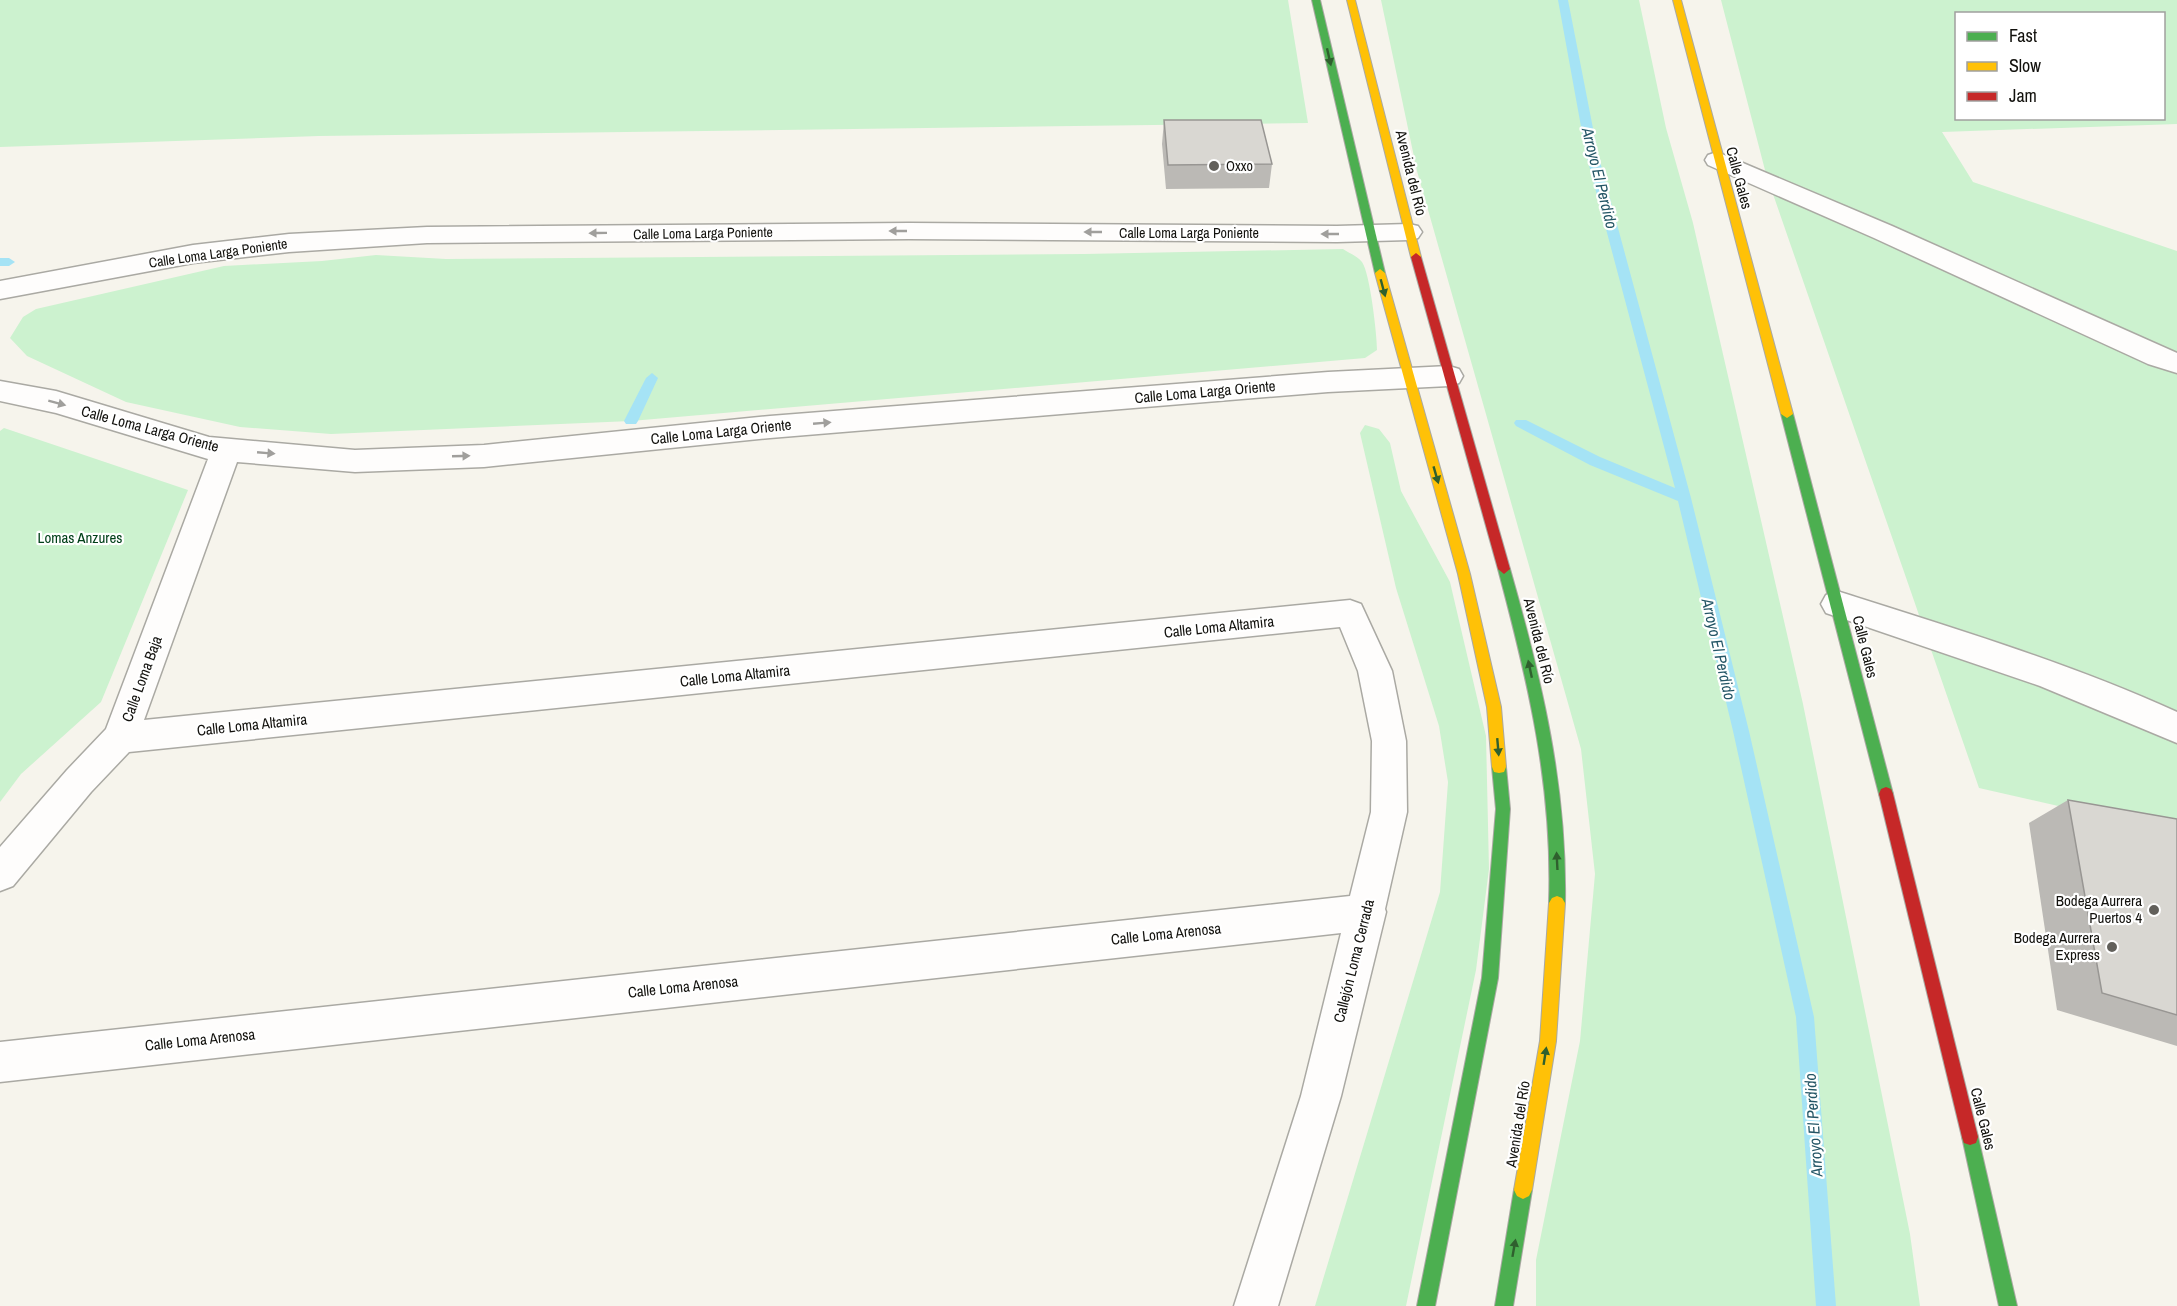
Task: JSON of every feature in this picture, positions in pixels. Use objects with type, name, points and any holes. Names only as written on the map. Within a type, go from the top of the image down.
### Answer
[{"type":"street","points":[[1316,0],[1369,234],[1464,574],[1494,707],[1503,809],[1490,978],[1426,1306]]},
{"type":"street","name":"Avenida del Río","points":[[1351,0],[1409,232],[1524,644],[1553,777],[1558,883],[1548,1041],[1504,1306]]},
{"type":"street","name":"Calle Gales","points":[[1677,0],[1717,159],[1837,604],[1970,1132],[2008,1306]]},
{"type":"street","points":[[1717,159],[1883,231],[2158,357],[2177,363]]},
{"type":"street","name":"Calle Loma Larga Poniente","points":[[4,292],[193,254],[289,243],[427,235],[898,231],[1369,234],[1409,232]]},
{"type":"street","name":"Calle Loma Larga Oriente","points":[[0,391],[56,402],[190,444],[226,450],[355,461],[484,456],[770,427],[1328,382],[1449,376]]},
{"type":"street","name":"Calle Loma Baja","points":[[0,874],[79,781],[120,738],[226,450]]},
{"type":"street","points":[[1837,604],[2022,665],[2143,711],[2177,728]]},
{"type":"street","name":"Calle Loma Altamira","points":[[120,738],[1350,613]]},
{"type":"street","name":"Callejón Loma Cerrada","points":[[1256,1306],[1321,1096],[1367,912],[1389,812],[1389,741],[1375,671],[1350,613]]},
{"type":"street","name":"Calle Loma Arenosa","points":[[0,1062],[1367,912]]},
{"type":"green space","points":[[0,0],[1288,0],[1308,123],[319,136],[0,147]]},
{"type":"green space","points":[[1381,0],[1639,0],[1666,128],[1693,223],[1803,704],[1910,1234],[1920,1306],[1536,1306],[1536,1260],[1580,1041],[1595,874],[1581,749],[1417,171]]},
{"type":"green space","points":[[1721,0],[2177,0],[2177,124],[1942,132],[1973,182],[2177,251],[2177,833],[1979,788],[1766,174]]},
{"type":"green space","points":[[1343,249],[1362,262],[1370,291],[1377,350],[1365,358],[631,421],[331,434],[240,427],[126,402],[27,356],[10,338],[23,317],[36,309],[224,266],[322,261],[376,255],[446,259],[1084,254]]},
{"type":"green space","points":[[1365,425],[1379,429],[1390,443],[1401,491],[1450,582],[1486,736],[1489,869],[1476,970],[1406,1306],[1315,1306],[1440,892],[1448,782],[1439,726],[1396,588],[1360,433]]},
{"type":"green space","name":"Lomas Anzures","points":[[4,428],[188,490],[101,702],[21,774],[0,802],[0,431]]},
{"type":"building","points":[[1164,120],[1261,120],[1272,164],[1168,165]]},
{"type":"building","points":[[2068,800],[2177,819],[2177,1015],[2102,993]]},
{"type":"waterway","name":"Arroyo El Perdido","points":[[1563,0],[1592,154],[1684,498]]},
{"type":"waterway","points":[[0,262],[9,262]]},
{"type":"waterway","points":[[631,421],[652,378]]},
{"type":"waterway","points":[[1521,423],[1595,461],[1684,498]]},
{"type":"waterway","name":"Arroyo El Perdido","points":[[1684,498],[1741,731],[1805,1017],[1826,1306]]},
{"type":"traffic: fast","points":[[1316,0],[1380,273]]},
{"type":"traffic: fast","points":[[1787,414],[1886,794]]},
{"type":"traffic: fast","points":[[1504,569],[1545,734],[1556,818],[1557,903]]},
{"type":"traffic: fast","points":[[1426,1306],[1490,978],[1503,809],[1499,767]]},
{"type":"traffic: fast","points":[[1970,1137],[2008,1306]]},
{"type":"traffic: fast","points":[[1504,1306],[1523,1190]]},
{"type":"traffic: slow","points":[[1351,0],[1416,257]]},
{"type":"traffic: slow","points":[[1677,0],[1787,414]]},
{"type":"traffic: slow","points":[[1380,273],[1464,574],[1494,707],[1499,767]]},
{"type":"traffic: slow","points":[[1523,1190],[1548,1041],[1557,903]]},
{"type":"traffic: jam","points":[[1416,257],[1504,569]]},
{"type":"traffic: jam","points":[[1886,794],[1970,1137]]},
{"type":"place","name":"Oxxo","points":[[1214,166]]},
{"type":"place","name":"Bodega Aurrera Puertos 4","points":[[2154,910]]},
{"type":"place","name":"Bodega Aurrera Express","points":[[2112,947]]}]
